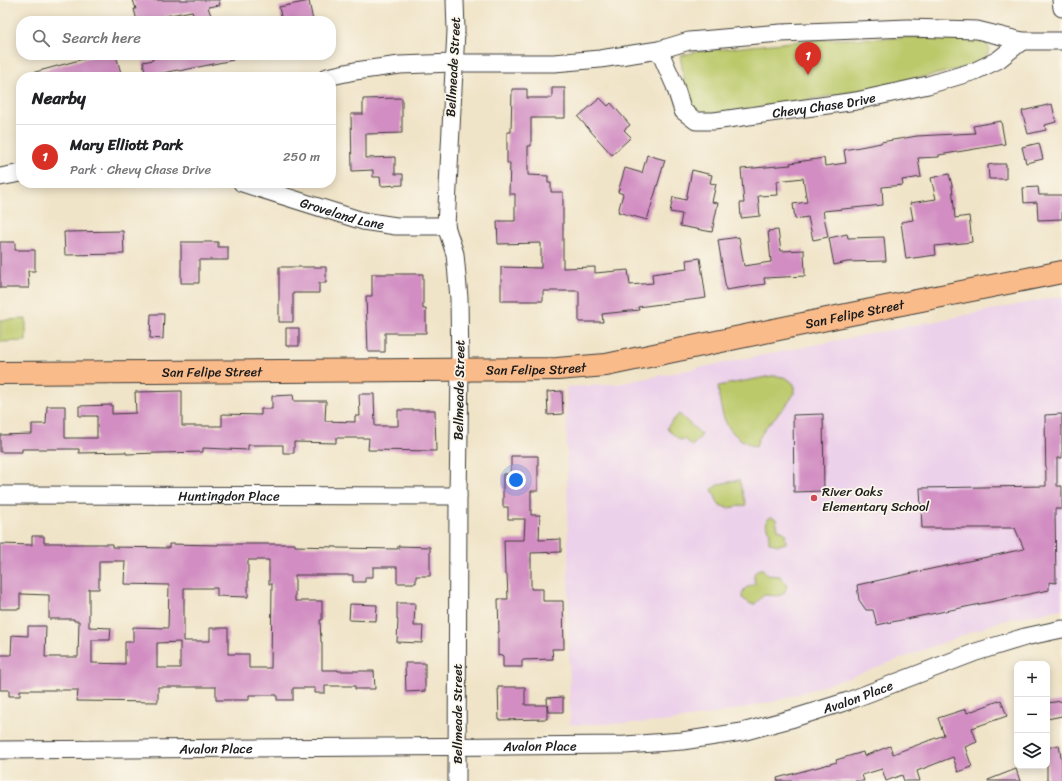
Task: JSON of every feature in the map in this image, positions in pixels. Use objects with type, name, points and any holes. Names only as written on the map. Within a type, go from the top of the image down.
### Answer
[{"type":"main road","name":"San Felipe Street","points":[[0,373],[557,369],[606,365],[1062,272]]},
{"type":"street","name":"Bellmeade Street","points":[[456,0],[456,31],[453,63],[446,226],[455,254],[459,290],[460,370],[456,747],[457,781]]},
{"type":"street","points":[[1061,0],[1062,8]]},
{"type":"street","points":[[336,75],[400,65],[453,63],[554,63],[600,59],[659,50],[689,41],[781,33],[908,28],[977,30],[1022,41],[1062,42]]},
{"type":"street","name":"Chevy Chase Drive","points":[[659,50],[675,86],[683,111],[696,121],[714,121],[856,101],[928,85],[975,71],[998,60],[1022,41]]},
{"type":"street","points":[[0,177],[16,174]]},
{"type":"street","name":"Groveland Lane","points":[[258,188],[363,221],[396,226],[446,226]]},
{"type":"street","name":"Huntingdon Place","points":[[0,496],[458,496]]},
{"type":"street","name":"Avalon Place","points":[[0,750],[625,745],[682,741],[742,732],[794,718],[848,701],[976,652],[1025,637],[1062,628]]},
{"type":"shaded area","name":"River Oaks Elementary School","points":[[1062,296],[1062,609],[1001,621],[854,676],[776,701],[720,713],[664,722],[570,725],[566,387],[617,384]]},
{"type":"green space","points":[[960,36],[977,38],[987,43],[989,50],[985,60],[950,71],[864,90],[714,114],[700,114],[694,110],[688,96],[680,56],[695,52],[810,40]]},
{"type":"green space","points":[[26,319],[26,341],[0,342],[0,320]]},
{"type":"green space","points":[[772,376],[784,377],[794,384],[794,394],[788,403],[766,427],[758,440],[756,447],[737,437],[726,424],[721,407],[718,386]]},
{"type":"green space","points":[[679,414],[702,435],[692,446],[684,439],[680,440],[668,430],[667,427]]},
{"type":"green space","points":[[739,480],[746,505],[728,508],[719,505],[712,489],[719,484]]},
{"type":"green space","points":[[771,517],[776,519],[778,529],[785,533],[786,543],[777,545],[769,542],[770,532],[766,523],[767,519]]},
{"type":"green space","points":[[759,569],[763,569],[767,575],[780,576],[787,584],[786,589],[782,595],[764,595],[755,604],[751,604],[742,598],[742,595],[746,588],[755,584],[754,574]]},
{"type":"building","points":[[133,0],[219,0],[220,5],[208,7],[211,16],[194,16],[192,11],[165,16],[136,16],[134,9],[136,9]]},
{"type":"building","points":[[309,1],[312,16],[281,16],[279,7]]},
{"type":"building","points":[[80,60],[117,60],[121,72],[35,72]]},
{"type":"building","points":[[153,60],[233,60],[167,72],[145,72],[143,62]]},
{"type":"building","points":[[552,88],[565,88],[565,118],[531,118],[531,146],[528,146],[528,175],[548,176],[548,183],[551,183],[551,192],[563,192],[563,268],[595,267],[595,273],[628,270],[630,285],[653,283],[652,274],[687,269],[686,260],[700,258],[706,298],[638,307],[639,310],[602,314],[603,322],[579,322],[579,291],[543,291],[543,301],[501,301],[501,267],[541,268],[541,243],[498,244],[497,221],[515,221],[515,194],[509,194],[510,163],[507,163],[507,132],[511,132],[512,89],[527,89],[527,98],[552,98]]},
{"type":"building","points":[[402,98],[402,133],[366,134],[366,158],[395,157],[395,174],[403,174],[403,185],[381,186],[380,177],[373,177],[373,170],[352,171],[351,114],[363,114],[363,99]]},
{"type":"building","points":[[600,98],[608,106],[611,103],[630,125],[624,130],[631,137],[612,155],[578,117]]},
{"type":"building","points":[[1052,104],[1056,122],[1045,125],[1046,130],[1028,134],[1022,111]]},
{"type":"building","points":[[1001,121],[1005,144],[939,155],[939,157],[918,158],[921,177],[902,180],[903,185],[882,187],[883,205],[823,211],[828,237],[813,240],[808,217],[795,219],[793,204],[807,202],[803,178],[777,181],[778,195],[758,196],[760,216],[741,218],[740,203],[744,203],[741,169],[791,165],[790,163],[824,158],[825,166],[846,163],[844,150],[917,136],[975,133],[973,126]]},
{"type":"building","points":[[1039,143],[1043,159],[1026,163],[1022,147]]},
{"type":"building","points":[[647,155],[665,160],[647,220],[618,212],[623,194],[618,192],[625,168],[642,173]]},
{"type":"building","points":[[1006,164],[1006,179],[989,179],[988,165]]},
{"type":"building","points":[[692,170],[712,175],[710,183],[716,184],[712,202],[718,203],[712,232],[680,226],[682,214],[670,212],[673,197],[686,200]]},
{"type":"building","points":[[949,174],[952,185],[955,218],[969,216],[972,242],[935,246],[936,255],[906,259],[901,222],[913,220],[910,203],[936,199],[931,178]]},
{"type":"building","points":[[1038,187],[1039,195],[1062,195],[1062,219],[1038,220],[1037,202],[1024,203],[1023,188]]},
{"type":"building","points":[[778,230],[781,251],[804,250],[805,276],[764,278],[765,284],[726,290],[718,240],[739,237],[744,266],[771,262],[768,231]]},
{"type":"building","points":[[123,231],[124,254],[65,255],[64,232]]},
{"type":"building","points":[[847,234],[848,238],[884,237],[886,261],[847,262],[834,265],[829,238]]},
{"type":"building","points":[[0,242],[15,242],[15,250],[35,250],[35,271],[28,271],[29,288],[0,288]]},
{"type":"building","points":[[181,242],[218,242],[218,247],[228,247],[228,260],[199,260],[199,283],[181,283]]},
{"type":"building","points":[[279,267],[326,267],[326,283],[319,283],[319,293],[293,293],[293,322],[279,322]]},
{"type":"building","points":[[372,274],[423,274],[423,309],[426,309],[426,333],[385,333],[385,352],[368,352],[366,296],[372,296]]},
{"type":"building","points":[[151,314],[164,314],[163,339],[150,338]]},
{"type":"building","points":[[286,328],[299,328],[299,346],[286,346]]},
{"type":"building","points":[[182,391],[182,426],[222,426],[222,414],[261,415],[261,409],[272,409],[272,396],[293,395],[294,401],[326,401],[325,421],[355,422],[355,416],[360,416],[359,394],[374,394],[375,426],[398,426],[398,410],[435,410],[436,451],[368,450],[369,438],[336,438],[336,443],[294,442],[294,453],[283,453],[283,445],[248,445],[248,450],[203,448],[203,452],[126,454],[126,452],[79,453],[79,449],[22,449],[22,452],[0,452],[0,435],[32,434],[32,424],[46,424],[47,406],[65,406],[65,438],[97,438],[97,416],[79,416],[79,406],[112,405],[112,414],[136,413],[135,392]]},
{"type":"building","points":[[562,391],[563,414],[548,415],[547,392]]},
{"type":"building","points":[[823,414],[824,491],[794,492],[793,415]]},
{"type":"building","points":[[1062,414],[1062,458],[1057,458],[1057,486],[1062,486],[1062,509],[1055,509],[1056,583],[1049,582],[1049,590],[877,625],[873,610],[866,610],[859,600],[857,585],[1024,549],[1015,528],[922,528],[920,488],[1046,486],[1045,415]]},
{"type":"building","points":[[511,456],[538,456],[538,491],[531,491],[531,515],[540,515],[539,540],[561,539],[561,552],[531,553],[531,589],[543,589],[543,601],[563,601],[564,649],[552,649],[553,659],[522,660],[522,667],[503,667],[503,655],[498,656],[498,599],[508,599],[507,574],[505,574],[504,540],[524,540],[525,519],[508,519],[508,507],[503,507],[503,474],[511,474]]},
{"type":"building","points":[[32,536],[44,536],[44,543],[112,544],[112,547],[169,548],[169,544],[295,544],[295,546],[337,548],[398,549],[398,546],[430,547],[430,576],[416,576],[416,583],[397,583],[397,567],[373,567],[373,577],[365,577],[365,582],[353,582],[353,575],[295,575],[295,601],[322,601],[322,620],[320,620],[322,670],[374,671],[375,689],[355,689],[355,686],[325,686],[325,693],[315,693],[315,688],[293,688],[293,700],[277,700],[277,695],[249,695],[249,700],[216,700],[216,687],[158,687],[158,702],[77,701],[78,690],[20,690],[20,696],[9,696],[9,690],[0,690],[0,655],[11,655],[12,635],[28,636],[28,626],[46,626],[45,657],[78,657],[79,621],[74,621],[74,619],[49,619],[49,595],[20,594],[20,609],[0,609],[0,544],[32,545]],"holes":[[[248,560],[269,560],[269,584],[272,584],[271,668],[249,668],[249,654],[228,654],[228,628],[210,628],[210,641],[184,641],[184,588],[217,588],[217,596],[248,597]],[[99,561],[125,561],[124,584],[169,585],[168,628],[133,627],[133,642],[125,642],[125,664],[92,663],[92,640],[110,640],[111,628],[89,627],[89,589],[99,589]],[[180,642],[180,668],[157,668],[157,643]]]},
{"type":"building","points":[[397,603],[415,603],[414,626],[423,626],[422,643],[397,642]]},
{"type":"building","points":[[350,604],[377,605],[376,621],[349,620]]},
{"type":"building","points":[[405,663],[425,663],[425,691],[406,692]]},
{"type":"building","points":[[498,687],[525,687],[525,705],[547,705],[547,719],[499,720]]},
{"type":"building","points":[[563,697],[563,712],[548,712],[547,698]]},
{"type":"building","points":[[1001,700],[1007,716],[972,728],[977,742],[965,747],[972,767],[958,772],[953,757],[917,771],[920,781],[904,781],[902,775],[886,781],[882,769],[862,775],[864,781],[778,781],[777,778],[837,762],[836,760],[863,752],[864,756],[890,746],[893,754],[944,735],[938,718],[966,709],[967,713]]},
{"type":"building","points":[[1062,701],[1062,716],[1050,718],[1050,703]]},
{"type":"building","points":[[1059,745],[1062,762],[1062,781],[1047,781],[1047,769],[1050,769],[1050,747]]},
{"type":"building","points":[[1016,769],[1020,781],[988,781]]},
{"type":"place","name":"Mary Elliott Park","points":[[808,75]]},
{"type":"place","name":"River Oaks Elementary School","points":[[814,498]]}]
